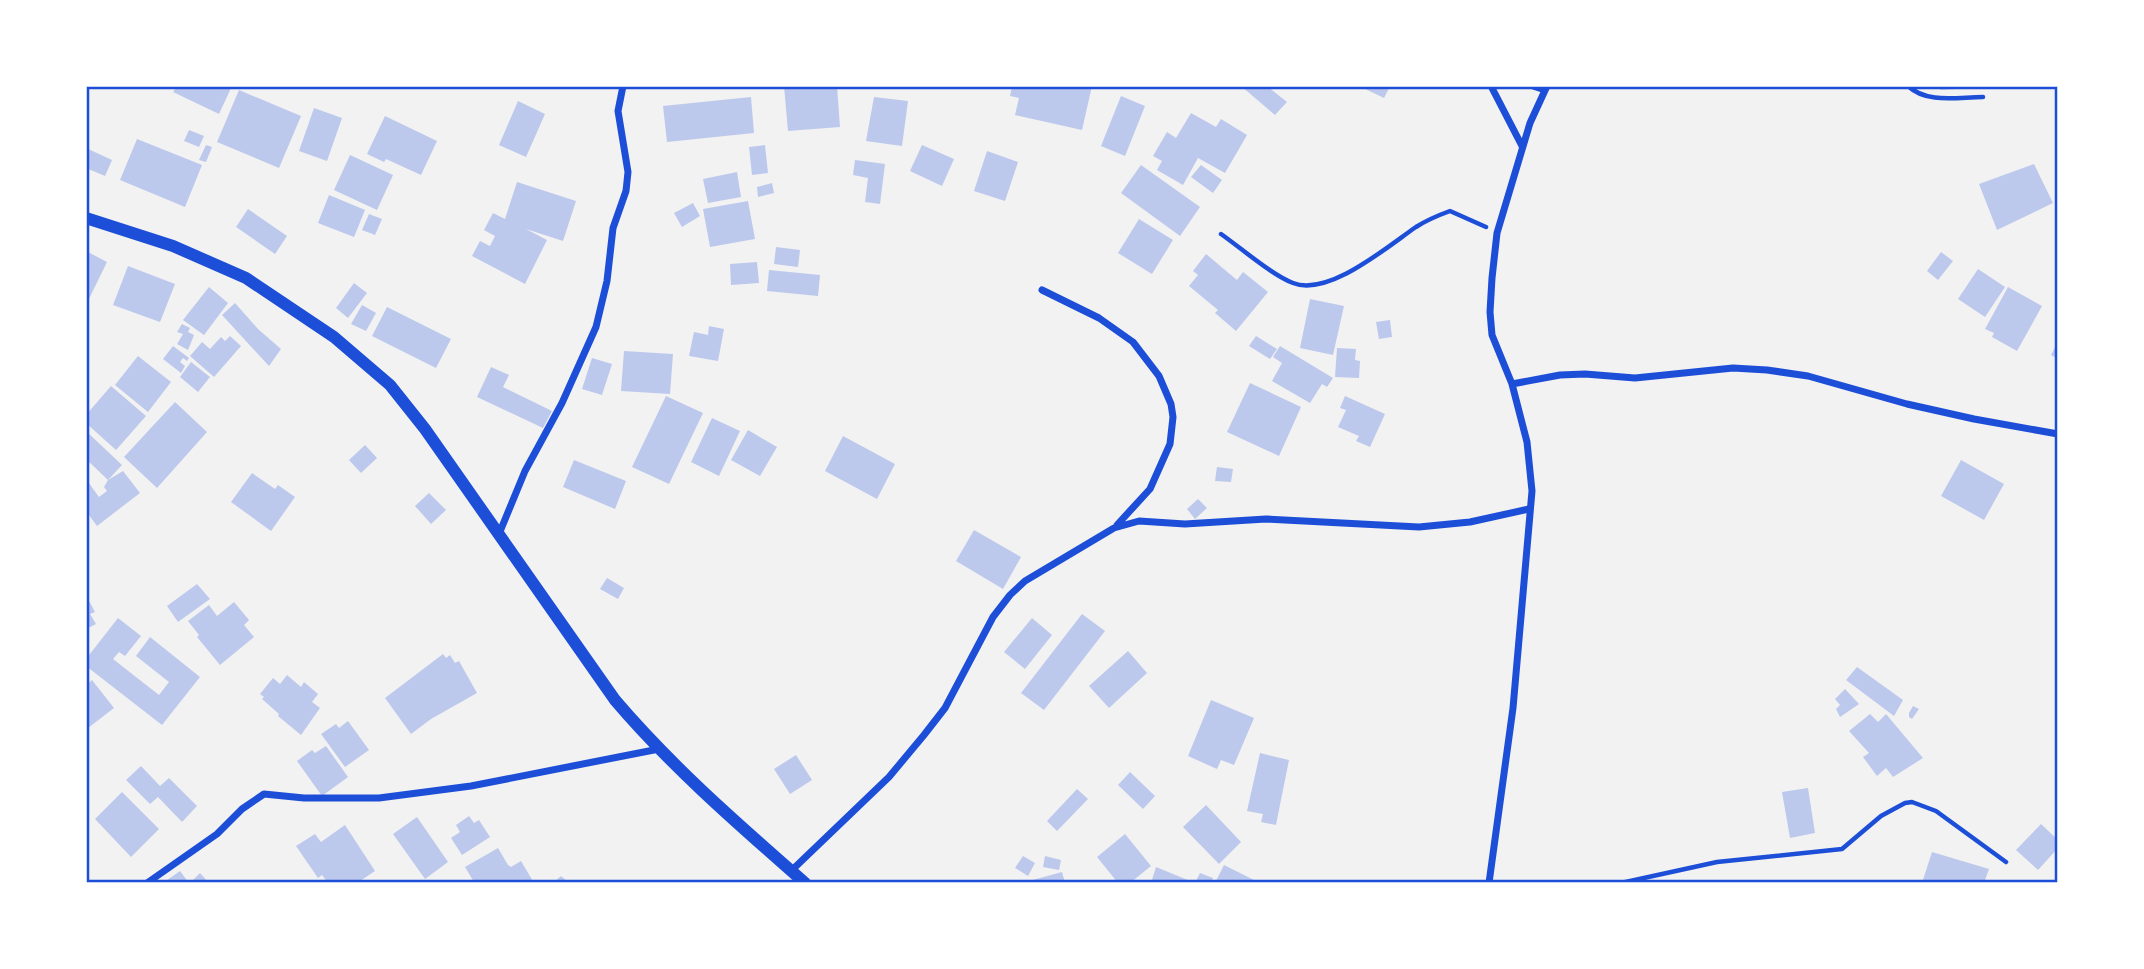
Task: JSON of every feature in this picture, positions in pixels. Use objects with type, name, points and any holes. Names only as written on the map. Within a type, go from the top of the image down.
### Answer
[{"type":"street","points":[[498,534],[525,471],[562,403],[596,327],[607,281],[612,228],[626,191],[628,172],[618,111],[623,86]]},
{"type":"street","points":[[1491,86],[1522,146]]},
{"type":"street","points":[[1489,883],[1513,708],[1528,509],[1532,491],[1527,442],[1512,384],[1490,324],[1497,233],[1530,122],[1546,88],[1533,86]]},
{"type":"street","points":[[86,218],[173,246],[246,278],[334,337],[390,385],[425,429],[615,700],[721,810],[805,883]]},
{"type":"street","points":[[1042,290],[1099,318],[1133,342],[1158,376],[1171,404],[1173,417],[1170,444],[1150,489],[1114,528]]},
{"type":"street","points":[[1512,384],[1560,375],[1585,374],[1635,379],[1733,368],[1767,370],[1808,376],[1907,404],[1974,419],[2058,434]]},
{"type":"street","points":[[791,871],[889,777],[924,735],[945,708],[993,617],[1010,595],[1026,580],[1114,528],[1139,521],[1185,524],[1266,519],[1419,527],[1470,522],[1528,509]]},
{"type":"street","points":[[147,883],[217,834],[242,809],[264,794],[304,798],[379,798],[471,786],[660,748]]},
{"type":"path","points":[[1908,86],[1927,98],[1983,97]]},
{"type":"path","points":[[1222,234],[1289,282],[1307,286],[1336,278],[1371,261],[1416,227],[1450,211],[1497,233]]},
{"type":"path","points":[[1621,883],[1717,862],[1842,849],[1881,816],[1912,802],[1936,811],[2007,862]]},
{"type":"building","points":[[177,86],[232,86],[219,114],[173,92]]},
{"type":"building","points":[[784,86],[837,86],[840,127],[788,131]]},
{"type":"building","points":[[1012,86],[1092,86],[1082,130],[1015,115],[1019,98],[1010,96]]},
{"type":"building","points":[[1241,86],[1267,86],[1287,102],[1275,115]]},
{"type":"building","points":[[1359,86],[1390,86],[1384,98]]},
{"type":"building","points":[[1941,86],[1974,86],[1974,88],[1940,90]]},
{"type":"building","points":[[239,90],[301,116],[279,168],[217,142]]},
{"type":"building","points":[[1121,96],[1145,106],[1125,156],[1101,146]]},
{"type":"building","points":[[751,97],[754,133],[667,142],[663,106]]},
{"type":"building","points":[[874,97],[908,101],[902,146],[866,141]]},
{"type":"building","points":[[518,101],[545,114],[526,157],[499,145]]},
{"type":"building","points":[[314,108],[342,118],[327,161],[299,151]]},
{"type":"building","points":[[1191,113],[1216,127],[1221,119],[1247,135],[1225,173],[1198,158],[1183,185],[1157,170],[1162,161],[1153,156],[1167,132],[1176,138]]},
{"type":"building","points":[[385,116],[437,141],[421,175],[386,159],[384,162],[367,154]]},
{"type":"building","points":[[189,130],[204,136],[199,147],[184,141]]},
{"type":"building","points":[[137,139],[202,165],[185,207],[120,180]]},
{"type":"building","points":[[206,145],[212,147],[206,162],[199,160]]},
{"type":"building","points":[[765,145],[768,173],[752,175],[749,147]]},
{"type":"building","points":[[922,145],[954,159],[942,186],[910,171]]},
{"type":"building","points":[[86,148],[112,160],[105,176],[86,168]]},
{"type":"building","points":[[987,151],[1018,162],[1005,201],[974,191]]},
{"type":"building","points":[[350,155],[393,175],[377,210],[334,190]]},
{"type":"building","points":[[855,160],[885,164],[880,204],[865,202],[868,178],[853,175]]},
{"type":"building","points":[[2034,164],[2053,203],[1997,230],[1979,184]]},
{"type":"building","points":[[1141,165],[1200,207],[1180,236],[1121,193]]},
{"type":"building","points":[[1201,165],[1222,180],[1213,193],[1191,177]]},
{"type":"building","points":[[737,172],[741,197],[708,203],[703,179]]},
{"type":"building","points":[[517,182],[576,201],[563,241],[526,229],[547,240],[525,284],[472,256],[480,241],[490,246],[495,236],[484,230],[493,213],[505,219]]},
{"type":"building","points":[[772,183],[774,193],[758,197],[757,187]]},
{"type":"building","points":[[329,195],[365,210],[354,237],[318,223]]},
{"type":"building","points":[[748,201],[755,239],[710,247],[703,209]]},
{"type":"building","points":[[693,203],[700,216],[682,227],[674,213]]},
{"type":"building","points":[[248,209],[287,236],[275,254],[236,227]]},
{"type":"building","points":[[369,214],[382,219],[375,235],[362,230]]},
{"type":"building","points":[[1139,219],[1173,240],[1152,274],[1118,253]]},
{"type":"building","points":[[776,247],[800,250],[798,267],[774,264]]},
{"type":"building","points":[[86,251],[107,262],[86,305]]},
{"type":"building","points":[[1941,252],[1953,261],[1938,280],[1927,271]]},
{"type":"building","points":[[1206,254],[1237,280],[1243,272],[1268,292],[1236,331],[1215,313],[1218,310],[1189,286],[1198,275],[1193,271]]},
{"type":"building","points":[[757,262],[759,283],[731,285],[730,264]]},
{"type":"building","points":[[128,266],[175,284],[160,322],[113,305]]},
{"type":"building","points":[[1978,269],[2005,287],[1985,317],[1958,299]]},
{"type":"building","points":[[769,270],[820,275],[818,296],[767,291]]},
{"type":"building","points":[[354,283],[367,293],[348,318],[336,308]]},
{"type":"building","points":[[209,287],[228,303],[204,335],[183,320]]},
{"type":"building","points":[[2008,287],[2042,306],[2017,351],[1992,337],[1994,333],[1985,329]]},
{"type":"building","points":[[1310,299],[1344,306],[1333,355],[1300,348]]},
{"type":"building","points":[[235,303],[258,329],[281,349],[269,366],[222,315]]},
{"type":"building","points":[[362,305],[376,313],[366,331],[351,324]]},
{"type":"building","points":[[387,307],[451,339],[436,368],[372,336]]},
{"type":"building","points":[[1390,320],[1392,337],[1379,339],[1376,322]]},
{"type":"building","points":[[182,324],[190,328],[188,332],[194,335],[188,350],[177,344],[183,334],[177,332]]},
{"type":"building","points":[[709,326],[724,329],[718,361],[689,356],[694,332],[708,335]]},
{"type":"building","points":[[230,336],[241,346],[214,377],[190,356],[202,342],[210,349],[221,337],[225,341]]},
{"type":"building","points":[[1256,336],[1277,349],[1270,359],[1249,346]]},
{"type":"building","points":[[2058,341],[2058,359],[2051,355]]},
{"type":"building","points":[[173,346],[189,358],[187,361],[183,358],[180,362],[185,366],[181,373],[163,359]]},
{"type":"building","points":[[1280,346],[1333,378],[1327,387],[1322,384],[1310,403],[1272,381],[1282,363],[1273,357]]},
{"type":"building","points":[[1337,348],[1356,349],[1355,360],[1360,361],[1359,378],[1335,377]]},
{"type":"building","points":[[624,351],[673,354],[670,394],[621,391]]},
{"type":"building","points":[[138,356],[171,382],[148,412],[115,385]]},
{"type":"building","points":[[592,358],[612,364],[602,395],[582,389]]},
{"type":"building","points":[[191,362],[210,377],[198,392],[180,377]]},
{"type":"building","points":[[491,367],[509,375],[503,387],[552,411],[543,428],[477,397]]},
{"type":"building","points":[[1250,383],[1301,407],[1279,456],[1227,432]]},
{"type":"building","points":[[111,386],[146,416],[116,450],[86,423],[86,415]]},
{"type":"building","points":[[666,396],[703,413],[669,484],[632,467]]},
{"type":"building","points":[[1345,396],[1385,414],[1370,447],[1356,441],[1359,436],[1338,427],[1346,410],[1340,408]]},
{"type":"building","points":[[175,402],[207,432],[157,488],[124,457]]},
{"type":"building","points":[[712,418],[740,431],[719,476],[691,462]]},
{"type":"building","points":[[748,430],[777,447],[760,476],[731,460]]},
{"type":"building","points":[[86,431],[122,465],[108,480],[86,459]]},
{"type":"building","points":[[843,436],[895,464],[877,499],[825,471]]},
{"type":"building","points":[[365,445],[377,458],[361,473],[349,460]]},
{"type":"building","points":[[574,460],[626,481],[615,509],[563,487]]},
{"type":"building","points":[[1961,460],[2004,484],[1984,520],[1941,496]]},
{"type":"building","points":[[1217,467],[1233,469],[1231,482],[1215,481]]},
{"type":"building","points":[[123,471],[140,493],[97,526],[86,511],[86,479],[99,497],[107,491],[104,487],[108,480]]},
{"type":"building","points":[[252,473],[275,489],[278,485],[295,497],[271,531],[231,502]]},
{"type":"building","points":[[429,493],[446,510],[431,524],[415,506]]},
{"type":"building","points":[[1198,499],[1207,508],[1195,519],[1187,509]]},
{"type":"building","points":[[974,530],[1021,557],[1003,589],[956,561]]},
{"type":"building","points":[[607,578],[624,588],[618,599],[600,589]]},
{"type":"building","points":[[197,584],[210,599],[178,622],[167,606]]},
{"type":"building","points":[[86,595],[95,612],[90,614],[96,624],[86,629]]},
{"type":"building","points":[[234,602],[249,620],[244,625],[254,637],[220,665],[197,637],[199,635],[188,621],[209,605],[217,616]]},
{"type":"building","points":[[1082,614],[1105,631],[1044,710],[1021,693]]},
{"type":"building","points":[[118,618],[141,636],[125,656],[119,652],[113,659],[159,695],[169,682],[136,656],[150,637],[200,677],[162,725],[86,666],[86,659]]},
{"type":"building","points":[[1032,618],[1052,635],[1025,669],[1004,652]]},
{"type":"building","points":[[1128,651],[1147,673],[1109,708],[1089,686]]},
{"type":"building","points":[[443,654],[446,658],[450,655],[455,663],[459,661],[477,693],[431,719],[411,734],[385,698]]},
{"type":"building","points":[[1857,667],[1903,700],[1894,716],[1846,680]]},
{"type":"building","points":[[287,675],[301,687],[304,682],[318,694],[312,702],[320,708],[301,735],[278,716],[260,694],[273,678],[280,684]]},
{"type":"building","points":[[92,680],[114,708],[88,728],[86,685]]},
{"type":"building","points":[[1845,689],[1859,704],[1840,717],[1836,709],[1840,705],[1835,699]]},
{"type":"building","points":[[1211,700],[1254,718],[1234,765],[1221,760],[1217,769],[1188,756]]},
{"type":"building","points":[[1913,706],[1919,709],[1912,719],[1909,713]]},
{"type":"building","points":[[1870,714],[1878,722],[1886,714],[1923,758],[1893,777],[1886,768],[1877,776],[1863,757],[1869,753],[1849,731]]},
{"type":"building","points":[[348,721],[369,750],[345,767],[321,734],[336,724],[339,728]]},
{"type":"building","points":[[326,746],[348,777],[322,796],[297,761],[312,750],[315,753]]},
{"type":"building","points":[[1260,753],[1289,760],[1276,825],[1261,822],[1263,814],[1247,811]]},
{"type":"building","points":[[796,755],[812,780],[790,794],[774,769]]},
{"type":"building","points":[[141,766],[160,786],[169,778],[197,806],[182,822],[158,797],[150,804],[126,780]]},
{"type":"building","points":[[1130,772],[1155,796],[1143,809],[1118,785]]},
{"type":"building","points":[[1808,788],[1815,833],[1790,838],[1782,792]]},
{"type":"building","points":[[1077,789],[1088,799],[1057,831],[1047,821]]},
{"type":"building","points":[[122,792],[159,829],[131,857],[95,819]]},
{"type":"building","points":[[1206,805],[1241,842],[1219,864],[1183,827]]},
{"type":"building","points":[[469,816],[474,823],[479,820],[490,837],[462,855],[451,838],[460,832],[456,825]]},
{"type":"building","points":[[417,817],[448,862],[425,879],[393,834]]},
{"type":"building","points":[[2041,824],[2058,840],[2058,848],[2038,870],[2016,850]]},
{"type":"building","points":[[345,825],[375,871],[357,883],[328,883],[322,875],[318,878],[296,846],[315,834],[321,842]]},
{"type":"building","points":[[1125,834],[1151,866],[1130,883],[1118,883],[1097,857]]},
{"type":"building","points":[[498,848],[511,867],[521,861],[534,883],[474,882],[465,867]]},
{"type":"building","points":[[1932,852],[1989,869],[1984,883],[1922,883]]},
{"type":"building","points":[[1023,856],[1035,863],[1028,876],[1015,868]]},
{"type":"building","points":[[1045,856],[1061,860],[1059,870],[1043,867]]},
{"type":"building","points":[[1224,865],[1256,881],[1255,883],[1215,883]]},
{"type":"building","points":[[1156,867],[1195,883],[1151,883]]},
{"type":"building","points":[[180,871],[189,883],[163,883]]},
{"type":"building","points":[[1062,872],[1065,883],[1029,881]]},
{"type":"building","points":[[200,873],[209,883],[192,881]]},
{"type":"building","points":[[1200,873],[1213,878],[1211,883],[1195,883]]},
{"type":"building","points":[[561,876],[569,883],[553,883]]}]
